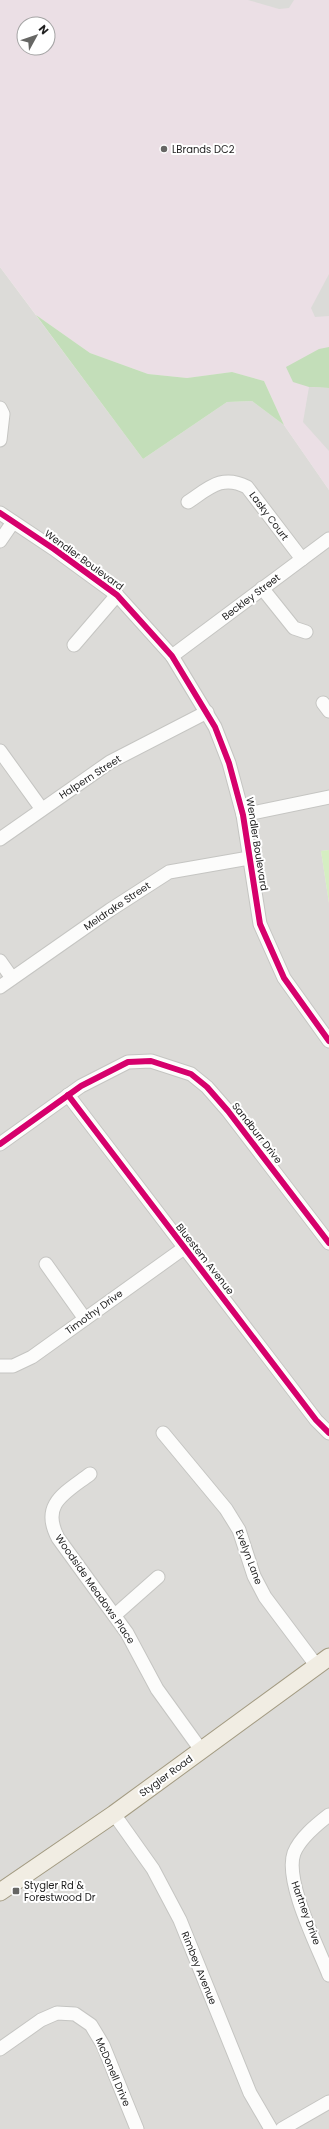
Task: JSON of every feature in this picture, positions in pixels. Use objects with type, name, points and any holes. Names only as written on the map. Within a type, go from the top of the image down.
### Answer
[{"type":"main road","name":"Stygler Road","points":[[0,1892],[114,1814],[323,1661]]},
{"type":"street","points":[[0,408],[2,414],[0,440]]},
{"type":"street","name":"Lasky Court","points":[[188,502],[214,484],[227,481],[238,482],[247,488],[302,559]]},
{"type":"street","name":"Wendler Boulevard","points":[[0,513],[54,549],[117,595],[172,656],[207,712],[229,763],[243,815],[260,924],[284,978],[329,1041]]},
{"type":"street","points":[[0,541],[13,522]]},
{"type":"street","name":"Beckley Street","points":[[172,656],[329,539]]},
{"type":"street","points":[[262,588],[294,628],[306,632]]},
{"type":"street","points":[[74,645],[117,595]]},
{"type":"street","name":"Halpern Street","points":[[0,839],[41,808],[110,762],[207,712]]},
{"type":"street","points":[[0,751],[41,808]]},
{"type":"street","points":[[243,815],[329,797]]},
{"type":"street","name":"Meldrake Street","points":[[0,987],[110,910],[169,872],[249,858]]},
{"type":"street","points":[[0,962],[12,978]]},
{"type":"street","name":"Sandburr Drive","points":[[0,1144],[80,1086],[128,1062],[151,1062],[191,1074],[207,1087],[228,1111],[329,1243]]},
{"type":"street","name":"Bluestem Avenue","points":[[68,1095],[316,1420],[329,1433]]},
{"type":"street","name":"Timothy Drive","points":[[0,1366],[13,1366],[32,1357],[184,1248]]},
{"type":"street","points":[[46,1264],[85,1319]]},
{"type":"street","name":"Evelyn Lane","points":[[163,1433],[226,1509],[239,1530],[254,1576],[265,1597],[323,1661]]},
{"type":"street","name":"Woodside Meadows Place","points":[[90,1474],[56,1501],[51,1513],[52,1526],[127,1633],[157,1689],[201,1750]]},
{"type":"street","points":[[115,1615],[158,1577]]},
{"type":"street","name":"Rimbey Avenue","points":[[114,1814],[153,1869],[180,1920],[250,2093],[271,2129]]},
{"type":"street","name":"Hartney Drive","points":[[329,1815],[305,1836],[294,1853],[291,1873],[303,1910],[329,1975]]},
{"type":"street","name":"McDonell Drive","points":[[0,2049],[41,2020],[57,2013],[75,2014],[91,2025],[103,2045],[137,2129]]},
{"type":"street","points":[[282,2129],[329,2102]]},
{"type":"shaded area","points":[[0,0],[329,0],[329,490],[284,425],[264,381],[232,372],[187,378],[148,374],[90,353],[36,315],[0,267]]},
{"type":"shaded area","points":[[248,0],[294,0],[289,8],[279,9]]},
{"type":"shaded area","points":[[0,267],[143,459],[227,402],[252,401],[284,425],[329,490],[329,850],[321,851],[329,903],[329,2129],[0,2129]]},
{"type":"shaded area","points":[[329,274],[329,316],[315,317],[311,308]]},
{"type":"shaded area","points":[[309,387],[329,388],[329,451],[303,422]]},
{"type":"green space","points":[[36,315],[90,353],[148,374],[187,378],[232,372],[264,381],[284,425],[252,401],[227,402],[143,459]]},
{"type":"green space","points":[[329,347],[329,388],[309,387],[293,382],[286,367],[319,349]]},
{"type":"green space","points":[[329,850],[329,903],[321,851]]},
{"type":"cycle path","points":[[0,513],[54,549],[117,595],[172,656],[215,727],[229,763],[243,815],[260,924],[284,978],[329,1041]]},
{"type":"cycle path","points":[[0,1144],[81,1086],[128,1062],[151,1061],[191,1074],[207,1087],[228,1111],[329,1243]]},
{"type":"cycle path","points":[[68,1095],[316,1420],[329,1433]]},
{"type":"place","name":"LBrands DC2","points":[[164,149]]},
{"type":"place","name":"Stygler Rd & Forestwood Dr","points":[[16,1891]]}]
